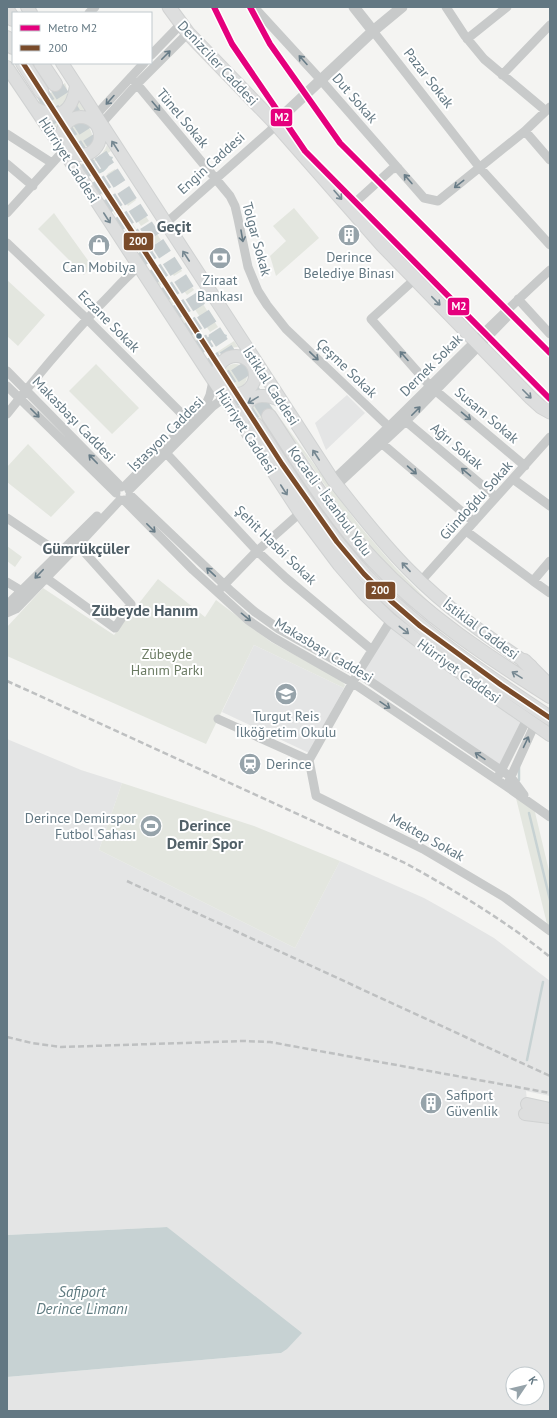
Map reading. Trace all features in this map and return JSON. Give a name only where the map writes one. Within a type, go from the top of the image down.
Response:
[{"type":"highway","points":[[24,64],[41,91]]},
{"type":"highway","points":[[42,64],[55,84]]},
{"type":"highway","name":"Kocaeli - İstanbul Yolu","points":[[270,416],[322,495],[348,531],[374,561],[403,590],[425,609],[499,664],[550,696]]},
{"type":"highway","points":[[249,425],[286,470],[333,536],[364,574],[420,626],[500,685],[550,718]]},
{"type":"highway","points":[[524,661],[550,687]]},
{"type":"main road","name":"Denizciler Caddesi","points":[[168,7],[184,29],[274,123],[349,208],[415,279],[531,398],[541,407],[550,412]]},
{"type":"main road","name":"İstiklal Caddesi","points":[[63,64],[253,361],[335,483],[361,516],[409,570],[462,618],[550,679]]},
{"type":"main road","name":"Hürriyet Caddesi","points":[[7,67],[62,146],[70,162],[196,355],[219,389],[249,425],[300,514],[339,566],[364,594],[391,620],[451,666],[550,735]]},
{"type":"main road","points":[[35,108],[51,114],[65,111],[73,103],[76,86]]},
{"type":"main road","points":[[81,116],[100,124],[101,138],[96,149],[91,153],[79,155],[73,154],[62,146],[62,132],[69,121],[81,116]]},
{"type":"main road","points":[[238,355],[253,361],[255,378],[249,389],[238,394],[232,394],[219,389],[216,375],[217,368],[225,358],[238,355]]},
{"type":"main road","points":[[249,425],[246,406],[253,399],[270,396],[281,401]]},
{"type":"main road","points":[[550,1109],[526,1109],[550,1118]]},
{"type":"street","name":"Dut Sokak","points":[[254,7],[320,79],[424,198],[438,200],[480,168]]},
{"type":"street","name":"Pazar Sokak","points":[[354,7],[480,168],[550,245]]},
{"type":"street","name":"Engin Caddesi","points":[[164,222],[271,130],[274,123],[320,79],[402,7]]},
{"type":"street","points":[[446,7],[467,39],[484,59],[502,75],[548,109],[525,131],[480,168]]},
{"type":"street","points":[[467,39],[507,7]]},
{"type":"street","points":[[502,75],[550,25]]},
{"type":"street","points":[[152,54],[184,29]]},
{"type":"street","points":[[100,124],[137,84],[184,29]]},
{"type":"street","points":[[100,124],[131,77],[143,64]]},
{"type":"street","name":"Tünel Sokak","points":[[131,77],[215,178]]},
{"type":"street","points":[[525,131],[550,160]]},
{"type":"street","points":[[7,134],[52,164]]},
{"type":"street","points":[[7,213],[52,164],[62,146]]},
{"type":"street","points":[[7,164],[33,186]]},
{"type":"street","points":[[349,208],[392,169],[398,168]]},
{"type":"street","name":"Tolgar Sokak","points":[[215,178],[230,196],[235,206],[248,267],[258,291],[286,329]]},
{"type":"street","name":"Eczane Sokak","points":[[7,243],[87,319],[189,421]]},
{"type":"street","points":[[7,414],[87,319],[127,276],[138,267]]},
{"type":"street","name":"Dernek Sokak","points":[[335,483],[380,442],[550,270]]},
{"type":"street","name":"Dernek Sokak","points":[[520,301],[550,277]]},
{"type":"street","name":"Susam Sokak","points":[[415,279],[371,319],[433,388],[525,466]]},
{"type":"street","points":[[520,301],[550,334]]},
{"type":"street","name":"Çeşme Sokak","points":[[286,329],[389,427]]},
{"type":"street","name":"Makasbaşı Caddesi","points":[[7,371],[218,593],[248,620],[274,638],[353,683],[550,817]]},
{"type":"street","name":"Makasbaşı Caddesi","points":[[7,386],[123,494],[255,612],[280,629],[358,673],[510,776],[528,801]]},
{"type":"street","points":[[123,494],[208,399],[219,389]]},
{"type":"street","name":"İstasyon Caddesi","points":[[7,605],[59,553],[167,454],[212,407],[219,389]]},
{"type":"street","name":"Dernek Sokak","points":[[380,442],[389,427],[403,419]]},
{"type":"street","name":"Ağrı Sokak","points":[[403,419],[496,497]]},
{"type":"street","name":"Gündoğdu Sokak","points":[[421,581],[550,437]]},
{"type":"street","points":[[380,442],[474,522]]},
{"type":"street","name":"Şehit Hasbi Sokak","points":[[167,454],[258,551],[286,578],[372,650]]},
{"type":"street","points":[[513,479],[550,506]]},
{"type":"street","name":"İstasyon Caddesi","points":[[7,613],[16,609],[78,546],[123,494]]},
{"type":"street","points":[[218,593],[224,584],[258,551],[300,514]]},
{"type":"street","points":[[7,518],[59,553]]},
{"type":"street","points":[[466,531],[550,593]]},
{"type":"street","points":[[46,578],[115,628],[131,604],[78,546]]},
{"type":"street","points":[[533,581],[550,561]]},
{"type":"street","points":[[7,582],[22,591]]},
{"type":"street","points":[[218,719],[309,760],[358,673],[391,620]]},
{"type":"street","points":[[497,780],[531,722]]},
{"type":"street","points":[[506,786],[531,722]]},
{"type":"street","name":"Mektep Sokak","points":[[309,760],[316,796],[423,849],[504,897],[550,931]]},
{"type":"shaded area","points":[[347,395],[365,413],[326,450],[315,423]]},
{"type":"shaded area","points":[[389,626],[522,724],[501,766],[361,672]]},
{"type":"shaded area","name":"Turgut Reis İlköğretim Okulu","points":[[254,645],[344,688],[309,753],[222,712]]},
{"type":"shaded area","points":[[7,739],[81,770],[122,783],[99,850],[295,948],[340,861],[424,898],[458,917],[494,938],[550,981],[550,1096],[526,1091],[527,1101],[550,1117],[550,1411],[7,1411],[7,1377],[281,1353],[167,1227],[7,1235]]},
{"type":"green space","points":[[65,83],[67,88],[67,97],[63,104],[59,107],[49,110],[36,103]]},
{"type":"green space","points":[[76,98],[85,110],[67,115],[60,122],[55,131],[46,117]]},
{"type":"green space","points":[[80,124],[89,127],[92,136],[89,145],[80,148],[71,145],[68,136],[71,127]]},
{"type":"green space","points":[[107,145],[111,151],[82,170],[77,164],[95,159],[105,150]]},
{"type":"green space","points":[[115,169],[123,181],[115,187],[107,174]]},
{"type":"green space","points":[[102,178],[110,190],[102,195],[94,183]]},
{"type":"green space","points":[[128,188],[136,200],[128,206],[120,193]]},
{"type":"green space","points":[[115,197],[123,209],[115,215],[107,202]]},
{"type":"green space","points":[[294,208],[319,238],[276,276],[270,256],[286,241],[273,226]]},
{"type":"green space","points":[[141,209],[149,221],[141,226],[133,214]]},
{"type":"green space","points":[[54,213],[92,266],[84,275],[38,229]]},
{"type":"green space","points":[[128,217],[136,229],[128,235],[120,222]]},
{"type":"green space","points":[[153,228],[161,240],[153,246],[145,233]]},
{"type":"green space","points":[[140,237],[148,249],[140,254],[132,242]]},
{"type":"green space","points":[[174,259],[182,271],[174,276],[166,264]]},
{"type":"green space","points":[[159,268],[167,281],[159,286],[151,274]]},
{"type":"green space","points":[[186,278],[194,290],[187,295],[178,283]]},
{"type":"green space","points":[[7,280],[45,315],[18,346],[7,336]]},
{"type":"green space","points":[[172,288],[180,300],[172,305],[164,293]]},
{"type":"green space","points":[[200,299],[208,312],[200,317],[192,305]]},
{"type":"green space","points":[[186,308],[194,321],[186,326],[178,314]]},
{"type":"green space","points":[[210,315],[218,327],[210,332],[202,320]]},
{"type":"green space","points":[[196,324],[204,336],[196,342],[188,329]]},
{"type":"green space","points":[[234,341],[238,347],[221,352],[212,362],[210,367],[205,360]]},
{"type":"green space","points":[[96,364],[139,408],[112,434],[69,391]]},
{"type":"green space","points":[[235,364],[244,367],[247,376],[244,385],[235,388],[226,385],[223,376],[226,367]]},
{"type":"green space","points":[[261,401],[272,407],[358,524],[395,567],[427,600],[464,633],[424,602],[373,550],[352,525],[275,412],[250,428],[246,421],[253,404]]},
{"type":"green space","points":[[28,444],[75,492],[51,517],[7,482],[7,467]]},
{"type":"green space","points":[[7,546],[22,557],[15,567],[7,561]]},
{"type":"green space","name":"Zübeyde Hanım Parkı","points":[[158,579],[205,617],[216,600],[271,642],[341,680],[345,685],[344,688],[254,645],[206,744],[7,656],[7,627],[43,588],[114,635]]},
{"type":"green space","points":[[122,783],[254,826],[340,861],[295,948],[99,850]]},
{"type":"green space","points":[[515,794],[534,808],[550,875],[550,930],[548,928]]},
{"type":"water","points":[[109,156],[113,157],[109,166],[104,171],[87,176],[87,172],[98,170],[104,166]]},
{"type":"water","points":[[221,333],[227,335],[226,338],[215,338],[210,341],[203,350],[200,349],[209,336]]},
{"type":"water","name":"Safiport Derince Limanı","points":[[167,1227],[302,1333],[287,1349],[281,1353],[7,1377],[7,1235]]},
{"type":"waterway","points":[[519,767],[519,780]]},
{"type":"waterway","points":[[529,813],[550,900]]},
{"type":"waterway","points":[[527,1060],[543,982]]},
{"type":"tunnel","points":[[55,84],[269,416]]},
{"type":"tunnel","points":[[41,91],[256,425]]},
{"type":"railway","points":[[7,681],[407,864],[481,908],[516,931],[550,957]]},
{"type":"railway","points":[[127,881],[550,1076]]},
{"type":"railway","points":[[7,1037],[32,1043],[61,1047],[243,1041],[270,1042],[550,1093]]},
{"type":"metro line","name":"M2","points":[[214,7],[232,44],[305,151],[550,399]]},
{"type":"metro line","name":"M2","points":[[250,7],[270,44],[340,143],[550,353]]},
{"type":"transit line","name":"200","points":[[24,64],[282,464],[337,542],[364,574],[391,601],[420,626],[501,685],[550,718]]},
{"type":"place","name":"Derince Belediye Binası","points":[[349,235]]},
{"type":"place","name":"Can Mobilya","points":[[99,245]]},
{"type":"place","name":"Ziraat Bankası","points":[[220,258]]},
{"type":"place","name":"Turgut Reis İlköğretim Okulu","points":[[286,694]]},
{"type":"place","name":"Derince","points":[[250,764]]},
{"type":"place","name":"Derince Demirspor Futbol Sahası","points":[[151,826]]},
{"type":"place","name":"Safiport Güvenlik","points":[[431,1103]]},
{"type":"district","name":"Geçit","points":[[174,226]]},
{"type":"district","name":"Gümrükçüler","points":[[86,548]]},
{"type":"district","name":"Zübeyde Hanım","points":[[145,610]]},
{"type":"district","name":"Derince Demir Spor","points":[[205,834]]}]
